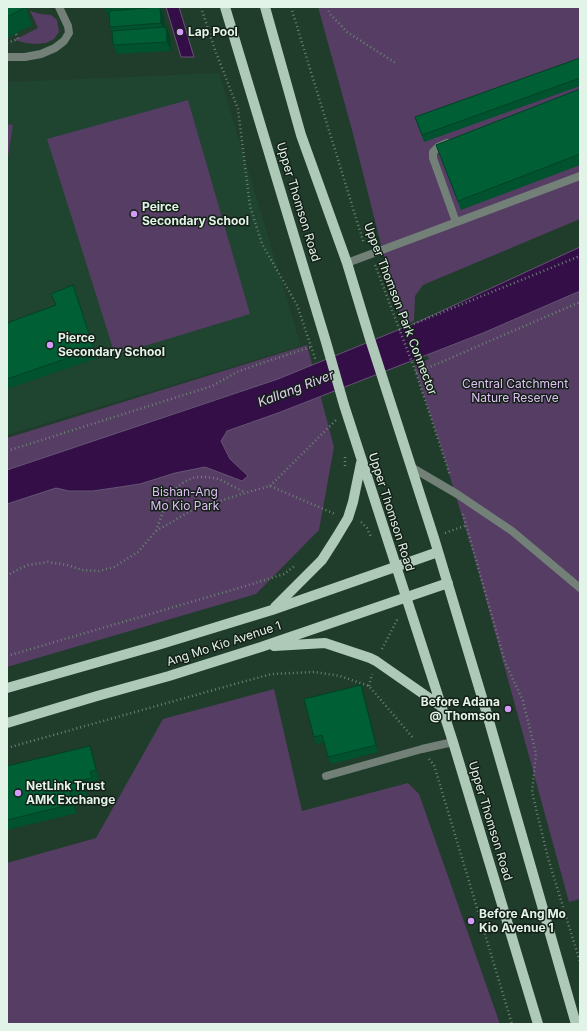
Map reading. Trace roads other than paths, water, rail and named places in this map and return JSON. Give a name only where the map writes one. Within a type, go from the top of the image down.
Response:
[{"type":"main road","name":"Upper Thomson Road","points":[[225,7],[341,394],[395,567],[453,742],[538,1024]]},
{"type":"main road","name":"Upper Thomson Road","points":[[265,7],[301,136],[347,263],[448,583],[576,1024]]},
{"type":"main road","points":[[272,610],[322,560],[336,538],[348,518],[362,462]]},
{"type":"main road","name":"Ang Mo Kio Avenue 1","points":[[7,688],[158,645],[272,610],[438,552]]},
{"type":"main road","name":"Ang Mo Kio Avenue 1","points":[[7,723],[169,676],[261,647],[448,583]]},
{"type":"main road","points":[[261,647],[325,643],[376,661],[442,707]]},
{"type":"street","points":[[7,57],[25,57],[40,54],[55,48],[64,42],[69,33],[68,26],[59,7]]},
{"type":"street","points":[[452,141],[438,146],[433,152],[433,158],[456,222]]},
{"type":"street","points":[[347,263],[580,176]]},
{"type":"street","points":[[411,467],[457,494],[512,531],[580,588]]},
{"type":"street","points":[[326,776],[422,749],[453,742]]},
{"type":"water","name":"Lap Pool","points":[[166,7],[179,7],[194,57],[181,57]]},
{"type":"water","name":"Kallang River","points":[[580,247],[580,291],[483,333],[278,413],[227,431],[221,441],[230,459],[248,476],[242,481],[205,467],[175,473],[140,484],[93,491],[69,491],[56,488],[7,504],[7,470],[278,379],[420,321]]},
{"type":"place","name":"Lap Pool","points":[[180,32]]},
{"type":"place","name":"Peirce Secondary School","points":[[134,214]]},
{"type":"place","name":"Pierce Secondary School","points":[[50,345]]},
{"type":"place","name":"Before Adana @ Thomson","points":[[508,709]]},
{"type":"place","name":"NetLink Trust AMK Exchange","points":[[18,793]]},
{"type":"place","name":"Before Ang Mo Kio Avenue 1","points":[[471,921]]},
{"type":"park label","name":"Central Catchment Nature Reserve","points":[[515,391]]},
{"type":"park label","name":"Bishan-Ang Mo Kio Park","points":[[185,499]]}]
